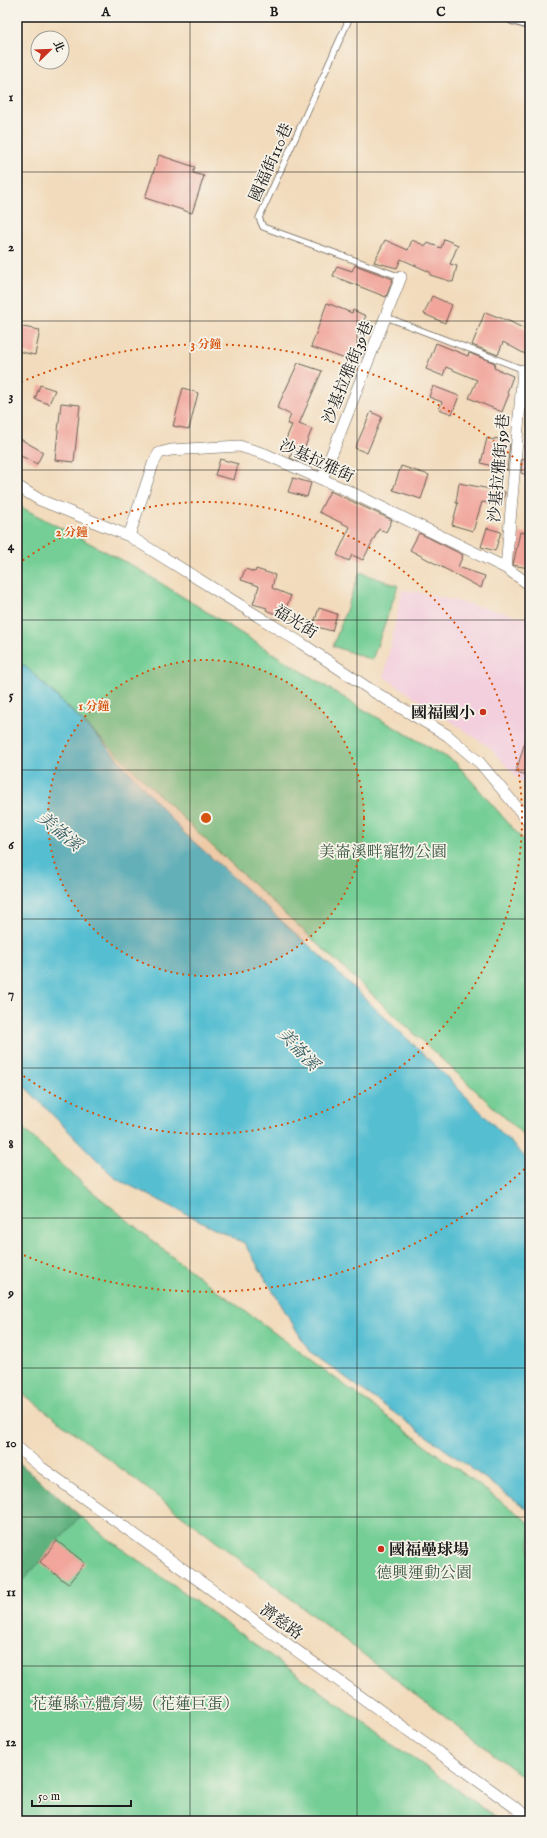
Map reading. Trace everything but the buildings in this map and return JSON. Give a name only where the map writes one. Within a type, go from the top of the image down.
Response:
[{"type":"street","points":[[513,17],[530,22]]},
{"type":"street","name":"沙基拉雅街39巷","points":[[322,479],[401,276]]},
{"type":"street","name":"沙基拉雅街59巷","points":[[506,568],[527,371]]},
{"type":"street","name":"沙基拉雅街","points":[[129,536],[153,464],[159,454],[171,450],[239,446],[265,454],[322,479],[506,568],[530,585]]},
{"type":"street","name":"福光街","points":[[17,486],[40,500],[129,536],[301,643],[371,690],[447,735],[480,763],[530,823]]},
{"type":"street","name":"濟慈路","points":[[17,1447],[42,1468],[530,1818]]},
{"type":"lane","name":"國福街110巷","points":[[350,17],[259,218],[263,227],[401,276]]},
{"type":"lane","points":[[386,317],[527,371]]},
{"type":"shaded area","name":"國福國小","points":[[402,590],[413,591],[530,619],[530,792],[489,747],[384,677]]},
{"type":"green space","name":"美崙溪畔寵物公園","points":[[17,505],[135,567],[354,704],[455,762],[530,848],[530,1141],[211,845],[34,674],[17,663]]},
{"type":"green space","points":[[360,572],[398,586],[372,660],[333,646]]},
{"type":"green space","name":"德興運動公園","points":[[17,1123],[83,1184],[175,1259],[530,1523],[530,1782],[17,1389]]},
{"type":"green space","points":[[17,1461],[80,1516],[17,1586]]},
{"type":"green space","name":"花蓮縣立體育場（花蓮巨蛋）","points":[[17,1464],[103,1535],[501,1821],[17,1821]]},
{"type":"water","name":"美崙溪","points":[[17,663],[25,666],[100,739],[184,833],[315,951],[438,1068],[530,1162],[530,1511],[309,1351],[244,1243],[115,1178],[17,1079]]},
{"type":"place","name":"國福國小","points":[[483,712]]},
{"type":"place","name":"國福壘球場","points":[[381,1549]]}]
